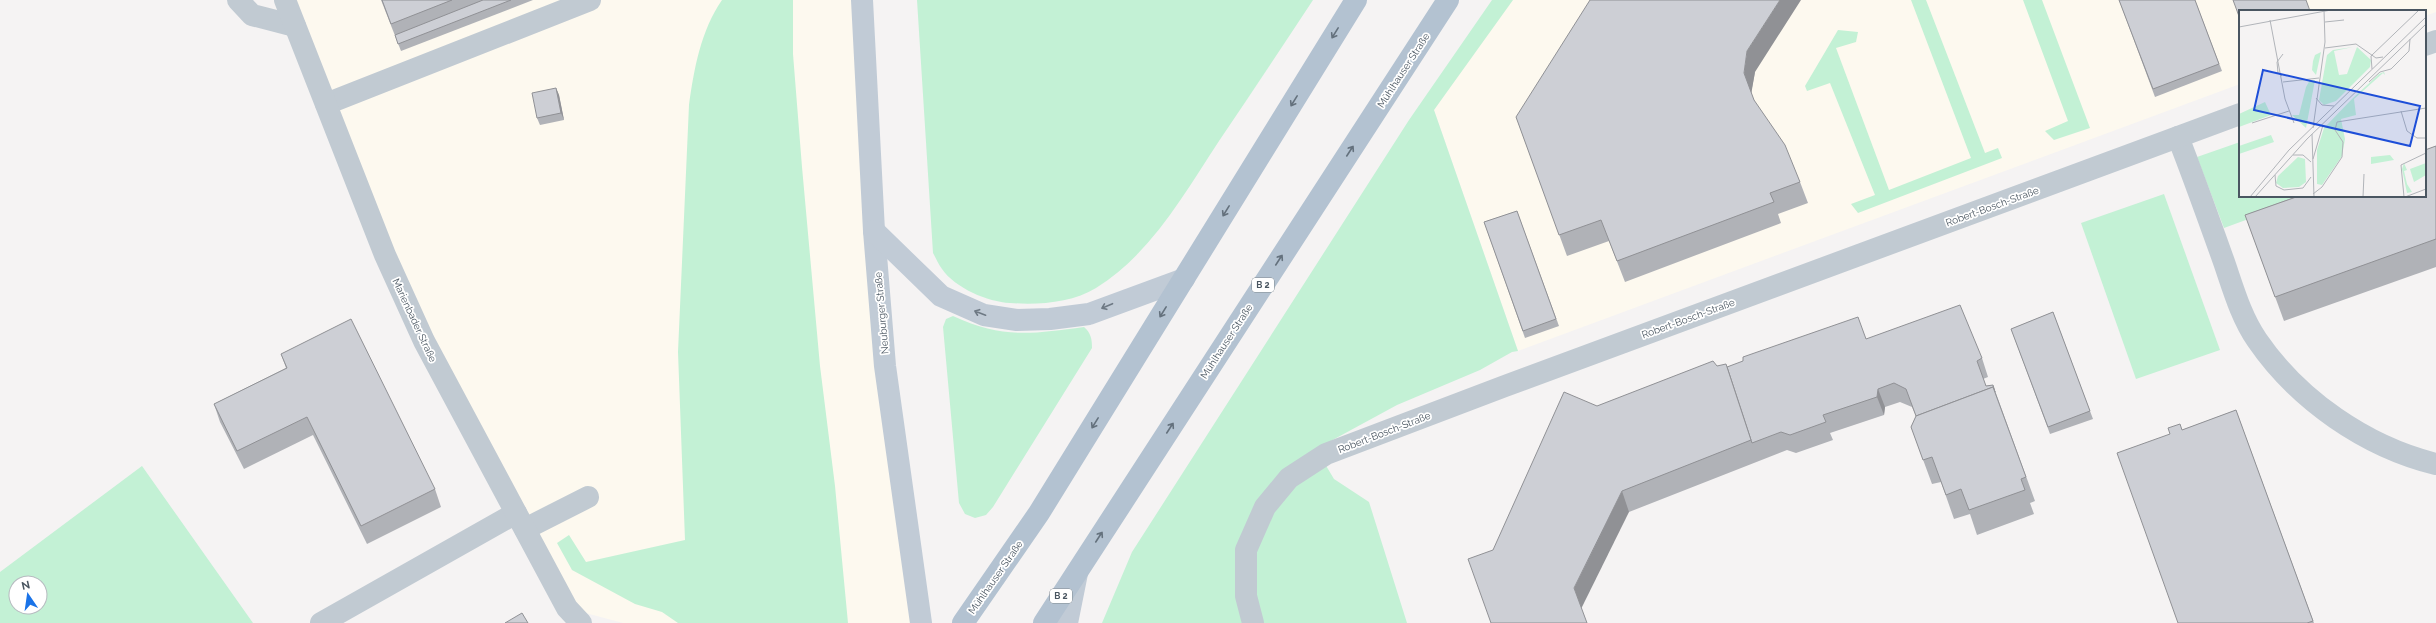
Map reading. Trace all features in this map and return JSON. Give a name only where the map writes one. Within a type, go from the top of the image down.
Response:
[{"type":"main road","name":"Mühlhauser Straße","points":[[963,623],[1039,513],[1356,0]]},
{"type":"main road","name":"Mühlhauser Straße","points":[[1044,623],[1448,0]]},
{"type":"street","points":[[238,0],[252,15],[295,26]]},
{"type":"street","name":"Marienbader Straße","points":[[285,0],[385,255],[424,341],[567,608],[581,623]]},
{"type":"street","points":[[326,104],[590,0]]},
{"type":"street","name":"Neuburger Straße","points":[[862,0],[874,231],[885,366],[921,623]]},
{"type":"street","points":[[2426,45],[2436,41]]},
{"type":"street","name":"Robert-Bosch-Straße","points":[[1253,623],[1246,596],[1246,550],[1265,507],[1290,478],[1326,454],[1497,389],[2239,114]]},
{"type":"street","points":[[2178,136],[2241,310],[2257,340],[2286,374],[2327,411],[2356,431],[2390,448],[2436,464]]},
{"type":"street","points":[[874,231],[941,296],[984,315],[1030,320],[1089,314],[1184,279]]},
{"type":"street","points":[[321,623],[345,615],[436,564],[520,521],[588,497]]},
{"type":"street","points":[[1067,623],[1078,569]]},
{"type":"shaded area","points":[[285,0],[862,0],[874,231],[921,623],[623,623],[567,608],[424,341]]},
{"type":"shaded area","points":[[1511,0],[2436,0],[2436,12],[2426,16],[2426,10],[2239,10],[2239,84],[1518,351],[1434,110]]},
{"type":"green space","points":[[722,0],[793,0],[793,54],[802,167],[820,366],[835,486],[848,623],[678,623],[662,612],[635,604],[572,570],[557,543],[569,535],[586,562],[685,540],[678,352],[689,105],[696,64],[704,37]]},
{"type":"green space","points":[[917,0],[1313,0],[1179,202],[1150,241],[1116,274],[1087,293],[1066,300],[1032,304],[992,300],[963,288],[948,276],[933,253]]},
{"type":"green space","points":[[1492,0],[1513,0],[1434,110],[1518,351],[1512,352],[1480,370],[1397,405],[1316,449],[1334,479],[1369,502],[1407,623],[1102,623],[1132,552],[1409,120]]},
{"type":"green space","points":[[1911,0],[1926,0],[1985,153],[1998,148],[2002,158],[1858,213],[1851,204],[1875,195],[1830,83],[1807,91],[1805,86],[1838,30],[1858,32],[1856,42],[1836,48],[1889,190],[1971,158]]},
{"type":"green space","points":[[2023,0],[2042,0],[2090,128],[2054,140],[2045,131],[2068,121]]},
{"type":"green space","points":[[2239,142],[2239,197],[2308,197],[2224,228],[2197,157]]},
{"type":"green space","points":[[2164,194],[2220,350],[2136,379],[2081,223]]},
{"type":"green space","points":[[953,316],[987,328],[1017,333],[1032,333],[1084,327],[1090,334],[1092,342],[1092,348],[993,507],[986,515],[975,518],[965,514],[959,503],[943,327],[946,319]]},
{"type":"green space","points":[[142,466],[253,623],[0,623],[0,572]]},
{"type":"building","points":[[382,0],[452,0],[391,24]]},
{"type":"building","points":[[483,0],[511,0],[398,44],[395,35]]},
{"type":"building","points":[[1590,0],[1780,0],[1747,51],[1744,73],[1754,100],[1785,145],[1800,182],[1770,193],[1774,202],[1617,261],[1601,220],[1559,235],[1516,117]]},
{"type":"building","points":[[2119,0],[2195,0],[2219,64],[2153,89]]},
{"type":"building","points":[[2233,0],[2306,0],[2310,10],[2239,10],[2239,16]]},
{"type":"building","points":[[556,88],[561,113],[537,118],[532,93]]},
{"type":"building","points":[[2436,146],[2436,239],[2275,297],[2245,215],[2296,197],[2426,197],[2426,150]]},
{"type":"building","points":[[1517,211],[1556,319],[1523,331],[1484,222]]},
{"type":"building","points":[[1960,305],[1982,358],[1977,361],[1986,386],[1993,385],[1995,392],[1993,387],[1916,416],[1906,389],[1894,383],[1878,389],[1877,397],[1823,415],[1826,422],[1790,435],[1781,432],[1752,443],[1727,367],[1743,361],[1743,357],[1858,317],[1866,339]]},
{"type":"building","points":[[2053,312],[2090,411],[2048,427],[2011,329]]},
{"type":"building","points":[[351,319],[435,489],[361,526],[307,417],[237,451],[214,404],[287,368],[281,354]]},
{"type":"building","points":[[1713,361],[1717,366],[1726,364],[1751,440],[1622,491],[1574,588],[1587,623],[1491,623],[1468,559],[1493,550],[1564,392],[1597,406]]},
{"type":"building","points":[[1993,387],[2026,477],[2021,479],[2025,490],[1969,510],[1961,489],[1946,495],[1932,457],[1923,460],[1911,427],[1916,416]]},
{"type":"building","points":[[2236,410],[2313,621],[2307,623],[2178,623],[2117,453],[2170,434],[2168,428],[2180,424],[2182,430]]},
{"type":"building","points":[[522,613],[528,623],[505,623]]}]
